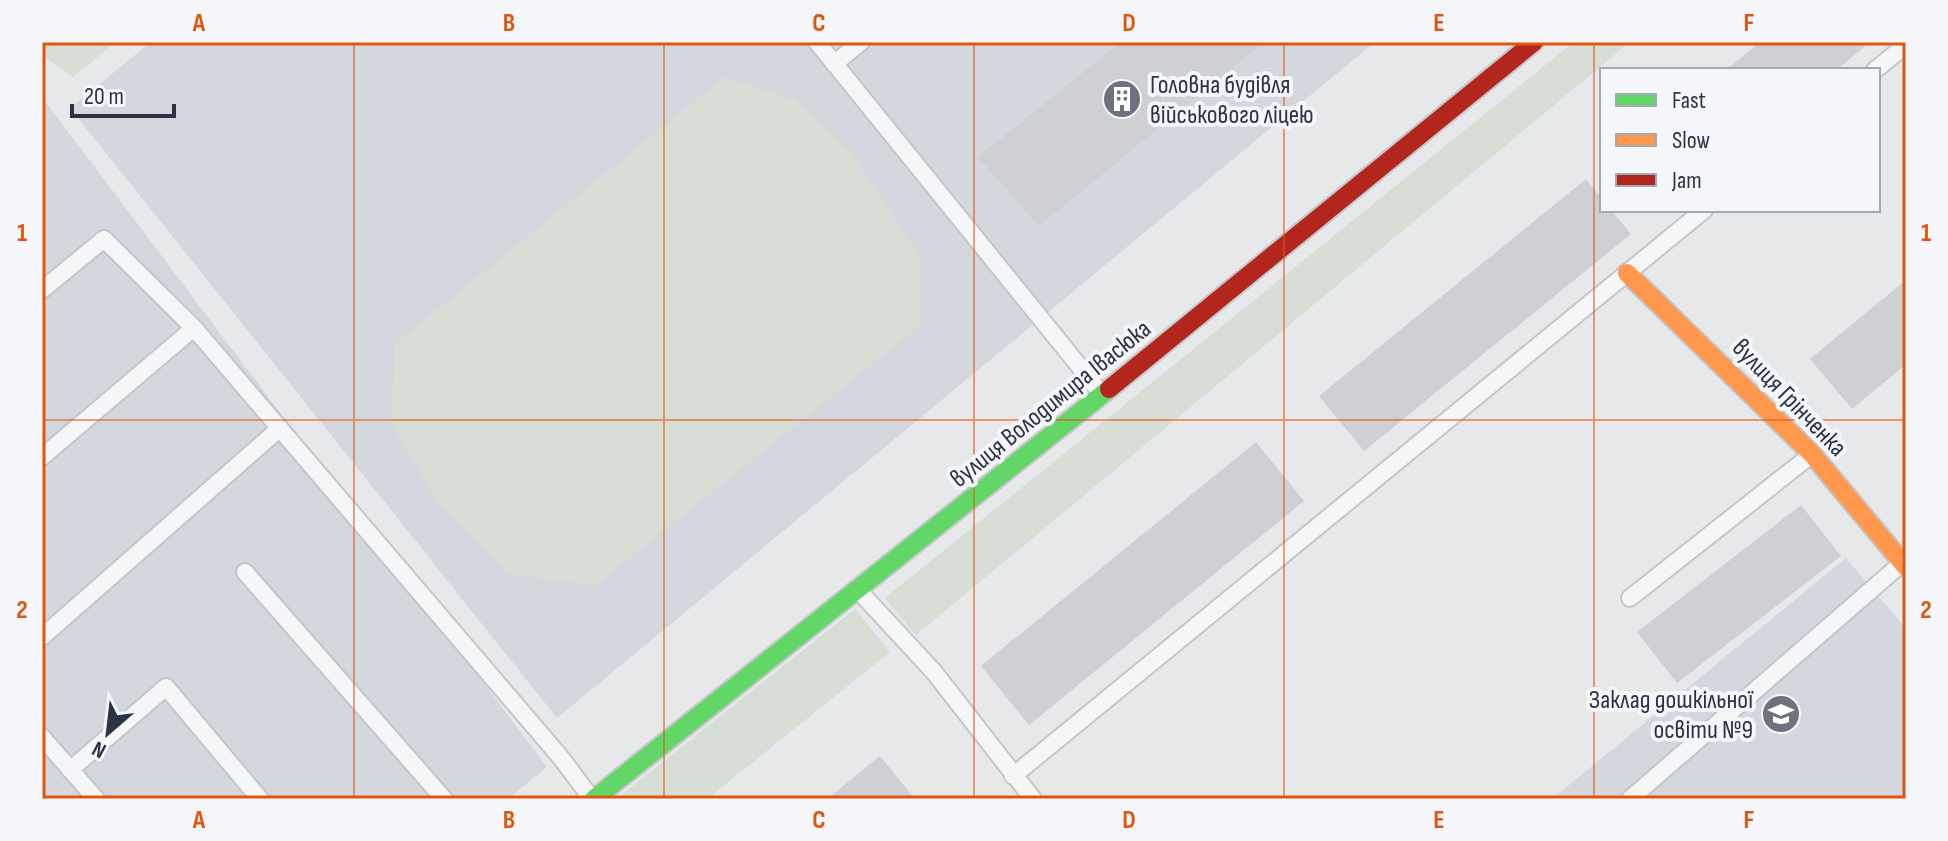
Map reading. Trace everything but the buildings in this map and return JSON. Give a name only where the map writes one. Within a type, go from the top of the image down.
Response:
[{"type":"street","name":"вулиця Володимира Івасюка","points":[[593,799],[1102,394],[1534,42]]},
{"type":"street","name":"вулиця Грінченка","points":[[1627,273],[1812,454],[1904,565]]},
{"type":"lane","points":[[817,42],[1102,394]]},
{"type":"lane","points":[[834,64],[861,42]]},
{"type":"lane","points":[[1877,68],[1906,45]]},
{"type":"lane","points":[[1013,776],[1702,212]]},
{"type":"lane","points":[[42,290],[104,239],[194,328],[593,799]]},
{"type":"lane","points":[[42,457],[194,328]]},
{"type":"lane","points":[[42,637],[280,428]]},
{"type":"lane","points":[[1630,598],[1812,454]]},
{"type":"lane","points":[[1630,799],[1904,565]]},
{"type":"lane","points":[[245,572],[444,799]]},
{"type":"lane","points":[[858,590],[934,672],[1033,799]]},
{"type":"lane","points":[[70,770],[166,687],[260,799]]},
{"type":"lane","points":[[42,737],[96,799]]},
{"type":"shaded area","points":[[42,42],[116,42],[73,77],[42,55]]},
{"type":"shaded area","points":[[151,42],[1375,42],[557,718],[70,108]]},
{"type":"shaded area","points":[[1574,42],[1630,42],[916,635],[885,598]]},
{"type":"shaded area","points":[[724,77],[795,100],[853,154],[920,257],[920,326],[595,586],[508,574],[439,504],[391,424],[395,344]]},
{"type":"shaded area","points":[[42,97],[547,767],[508,799],[42,799]]},
{"type":"shaded area","name":"Заклад дошкільної освіти №9","points":[[1846,558],[1906,629],[1906,799],[1552,799]]},
{"type":"shaded area","points":[[855,609],[890,652],[707,799],[616,799]]},
{"type":"traffic: fast","points":[[594,799],[1109,389]]},
{"type":"traffic: slow","points":[[1627,273],[1812,454],[1906,567]]},
{"type":"traffic: jam","points":[[1109,389],[1534,42]]},
{"type":"place","name":"Головна будівля військового ліцею","points":[[1122,99]]},
{"type":"place","name":"Заклад дошкільної освіти №9","points":[[1781,714]]}]
